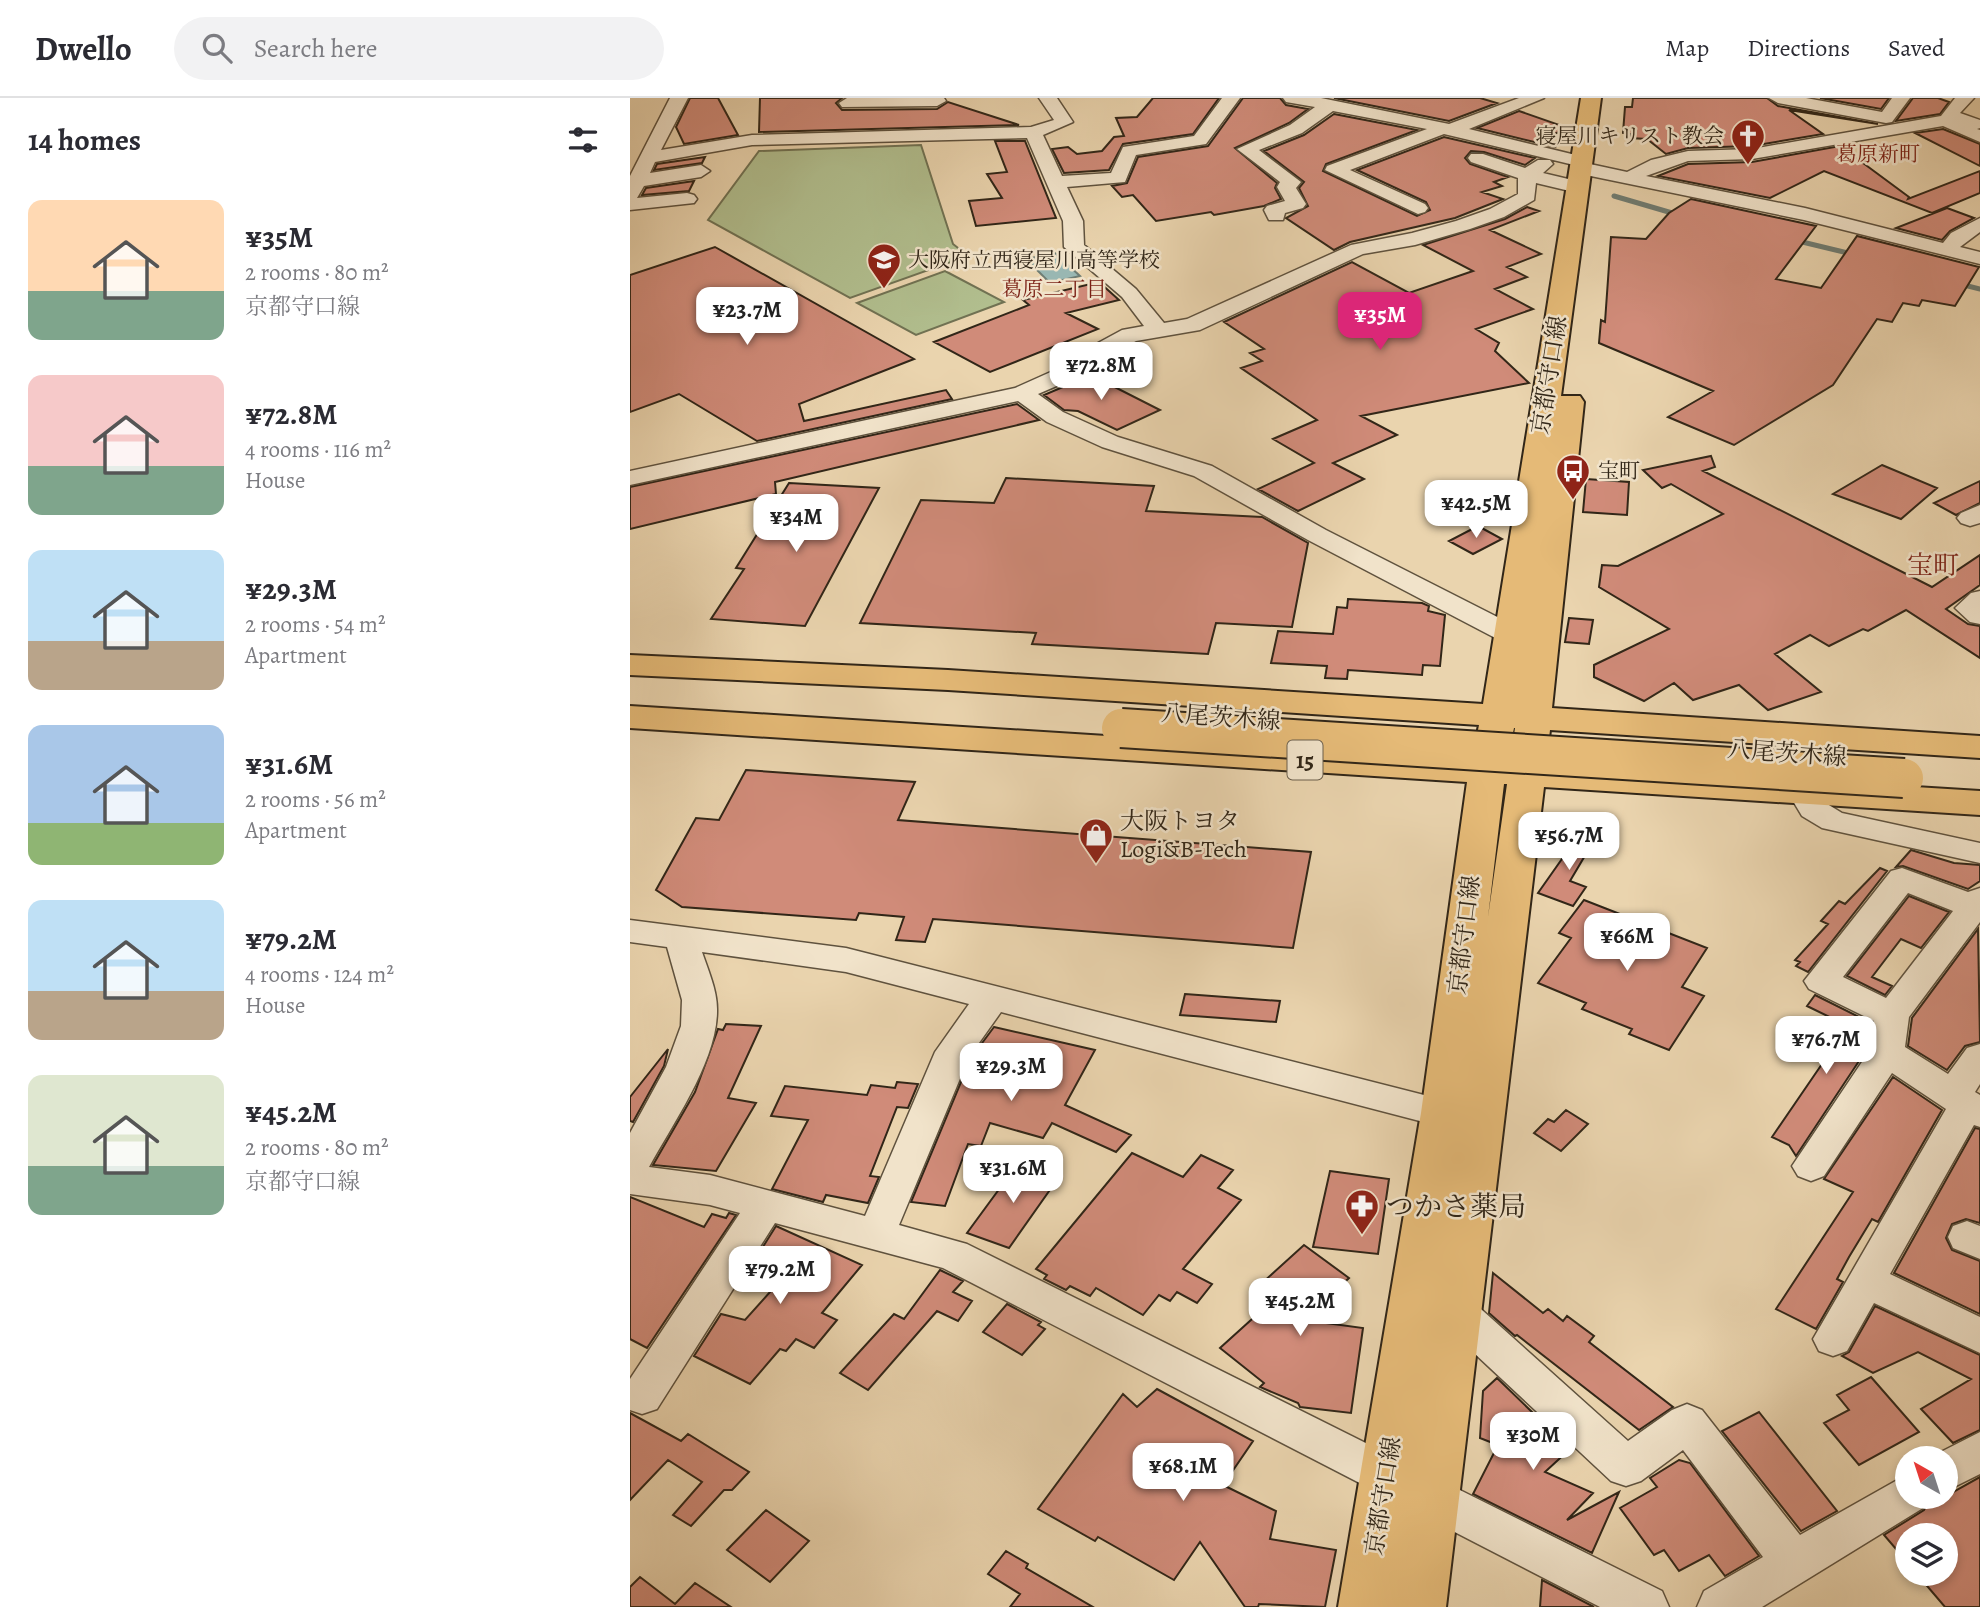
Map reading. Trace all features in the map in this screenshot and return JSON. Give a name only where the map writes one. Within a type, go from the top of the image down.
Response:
[{"type":"main road","name":"京都守口線","points":[[1366,1607],[1443,1113],[1486,772],[1516,717],[1587,171],[1591,98]]},
{"type":"main road","name":"京都守口線","points":[[1418,1607],[1527,774],[1516,717],[1511,635],[1587,171],[1608,98]]},
{"type":"main road","name":"15","points":[[630,665],[948,680],[1980,747]]},
{"type":"main road","name":"八尾茨木線","points":[[630,677],[1125,720],[1903,769],[1980,765]]},
{"type":"main road","name":"八尾茨木線","points":[[630,701],[1125,720]]},
{"type":"main road","name":"15","points":[[630,717],[1980,803]]},
{"type":"main road","name":"八尾茨木線","points":[[1903,769],[1980,783]]},
{"type":"street","points":[[679,98],[640,161],[633,188],[701,171]]},
{"type":"street","points":[[640,161],[752,140],[846,132],[960,128],[1030,132],[1064,122],[1048,98]]},
{"type":"street","points":[[1056,182],[1118,178],[1129,151],[1200,141],[1231,98]]},
{"type":"street","points":[[1293,98],[1445,129],[1587,171],[1805,214],[1980,258]]},
{"type":"street","points":[[1246,149],[1296,129],[1336,106],[1362,98]]},
{"type":"street","points":[[1276,216],[1274,210],[1296,204],[1286,187],[1292,182],[1422,139],[1489,108],[1535,98]]},
{"type":"street","points":[[1778,98],[1831,103],[1886,118],[1901,98]]},
{"type":"street","points":[[1965,98],[1950,115],[1980,124]]},
{"type":"street","points":[[846,132],[849,100],[937,101]]},
{"type":"street","points":[[1489,108],[1521,130]]},
{"type":"street","points":[[1477,158],[1527,175],[1645,168],[1678,157],[1728,152],[1752,154],[1945,120],[1980,137]]},
{"type":"street","points":[[705,128],[710,141],[706,148]]},
{"type":"street","points":[[1030,132],[1073,221],[1073,247],[1129,293],[1157,328]]},
{"type":"street","points":[[1205,136],[1246,149],[1292,182]]},
{"type":"street","points":[[1334,170],[1418,208]]},
{"type":"street","points":[[1527,175],[1587,171]]},
{"type":"street","points":[[630,478],[1023,393],[1090,363],[1116,341],[1157,328],[1208,319],[1359,249],[1425,237],[1497,212],[1527,196],[1527,175]]},
{"type":"street","points":[[630,204],[687,199]]},
{"type":"street","points":[[1947,250],[1958,237],[1980,224]]},
{"type":"street","points":[[1023,393],[1055,417],[1110,442],[1203,471],[1317,535],[1511,635]]},
{"type":"street","points":[[1980,599],[1968,608],[1980,616]]},
{"type":"street","points":[[1801,791],[1813,809],[1833,821],[1980,853]]},
{"type":"street","points":[[1811,1166],[1887,1052],[1892,1015],[1977,903],[1902,879],[1821,981],[1892,1015]]},
{"type":"street","points":[[630,931],[846,960],[993,996],[1346,1091],[1481,1123]]},
{"type":"street","points":[[630,1166],[677,1081],[695,1037],[700,1010],[680,936]]},
{"type":"street","points":[[876,1234],[953,1052],[993,996]]},
{"type":"street","points":[[1887,1052],[1967,1104]]},
{"type":"street","points":[[1833,1339],[1967,1104],[1980,1057]]},
{"type":"street","points":[[630,1179],[710,1191],[953,1255],[1646,1607]]},
{"type":"street","points":[[642,1396],[765,1207]]},
{"type":"street","points":[[1867,1281],[1980,1336]]},
{"type":"street","points":[[1458,1313],[1626,1467],[1687,1423],[1794,1562]]},
{"type":"street","points":[[1958,1464],[1980,1451]]},
{"type":"street","points":[[1720,1607],[1895,1502]]},
{"type":"green space","points":[[921,145],[953,244],[968,256],[850,298],[708,220],[759,151]]},
{"type":"green space","points":[[945,271],[1004,302],[916,335],[857,303]]},
{"type":"water","points":[[1055,253],[1080,276],[1050,283],[1026,259]]},
{"type":"building","points":[[690,98],[718,98],[738,135],[684,144],[676,127]]},
{"type":"building","points":[[760,98],[842,98],[836,103],[842,110],[937,109],[948,102],[1019,125],[759,132]]},
{"type":"building","points":[[1153,98],[1219,98],[1193,134],[1123,144],[1109,170],[1064,173],[1052,149],[1068,147],[1077,154],[1102,151],[1114,137],[1124,136],[1116,118],[1137,117]]},
{"type":"building","points":[[1243,98],[1280,98],[1286,105],[1308,109],[1289,123],[1235,148],[1277,183],[1275,188],[1281,199],[1264,206],[1214,215],[1211,212],[1156,221],[1133,195],[1122,197],[1112,186],[1127,183],[1138,157],[1208,146]]},
{"type":"building","points":[[1334,98],[1480,98],[1497,103],[1449,121]]},
{"type":"building","points":[[1633,98],[1767,98],[1778,106],[1878,124],[1789,110],[1823,134],[1752,146],[1688,148],[1666,154],[1647,139],[1630,138],[1631,134],[1623,133],[1625,107],[1632,107]]},
{"type":"building","points":[[1820,98],[1889,98],[1881,109]]},
{"type":"building","points":[[1913,98],[1938,98],[1949,102],[1940,114],[1896,121]]},
{"type":"building","points":[[1519,111],[1568,128],[1543,139],[1560,144],[1555,147],[1477,128]]},
{"type":"building","points":[[1334,114],[1417,130],[1326,164],[1323,171],[1417,216],[1430,210],[1426,202],[1357,170],[1444,137],[1535,158],[1525,165],[1484,152],[1471,151],[1465,158],[1470,164],[1508,177],[1494,182],[1502,186],[1482,192],[1503,199],[1455,218],[1350,242],[1334,250],[1286,218],[1308,206],[1299,188],[1304,182],[1264,151],[1304,135]]},
{"type":"building","points":[[1943,129],[1980,144],[1980,166],[1915,133]]},
{"type":"building","points":[[995,141],[1025,141],[1056,218],[976,226],[969,201],[1002,198],[987,174],[1007,172]]},
{"type":"building","points":[[1840,146],[1909,197],[1908,199],[1980,171],[1980,193],[1932,213],[1824,171],[1770,198],[1658,176],[1688,164],[1752,162]]},
{"type":"building","points":[[705,157],[702,163],[654,170],[657,164]]},
{"type":"building","points":[[694,181],[689,191],[642,195],[646,188]]},
{"type":"building","points":[[1691,199],[1816,226],[1776,279],[1821,288],[1857,236],[1979,267],[1955,306],[1922,300],[1919,306],[1903,303],[1892,322],[1877,319],[1833,385],[1734,445],[1668,417],[1713,391],[1599,343],[1601,320],[1605,322],[1611,237],[1646,239],[1669,213]]},
{"type":"building","points":[[1527,207],[1539,211],[1490,230],[1541,254],[1507,267],[1527,277],[1495,289],[1533,309],[1476,329],[1499,343],[1495,351],[1529,383],[1361,416],[1397,435],[1333,463],[1364,479],[1298,511],[1258,489],[1314,463],[1273,439],[1317,420],[1241,368],[1262,361],[1250,353],[1264,349],[1224,322],[1352,262],[1409,293],[1473,271],[1423,245],[1505,219]]},
{"type":"building","points":[[1947,208],[1974,218],[1950,231],[1942,240],[1896,228]]},
{"type":"building","points":[[715,247],[914,359],[799,404],[804,421],[946,390],[952,399],[757,441],[679,394],[630,412],[630,275]]},
{"type":"building","points":[[1099,282],[1119,300],[1066,313],[1098,329],[990,372],[934,342],[1029,305],[1023,300]]},
{"type":"building","points":[[1091,375],[1160,410],[1117,430],[1078,411],[1064,410],[1044,395]]},
{"type":"building","points":[[1017,404],[1039,420],[775,482],[776,494],[630,529],[630,487]]},
{"type":"building","points":[[1711,456],[1715,467],[1703,471],[1932,587],[1980,555],[1980,585],[1946,609],[1968,624],[1980,626],[1980,658],[1906,610],[1868,631],[1863,629],[1829,646],[1810,635],[1775,654],[1821,692],[1768,710],[1739,685],[1693,700],[1674,683],[1644,701],[1594,677],[1594,665],[1669,629],[1599,587],[1602,565],[1618,566],[1723,514],[1671,484],[1662,488],[1643,470]]},
{"type":"building","points":[[1882,465],[1937,488],[1901,519],[1833,494]]},
{"type":"building","points":[[1006,478],[1154,486],[1146,511],[1262,517],[1308,543],[1292,627],[1216,623],[1208,654],[1032,644],[1036,633],[860,623],[921,500],[994,503]]},
{"type":"building","points":[[1586,479],[1629,482],[1627,515],[1583,512]]},
{"type":"building","points":[[1980,481],[1980,503],[1956,515],[1934,503]]},
{"type":"building","points":[[789,483],[879,488],[805,626],[711,619],[744,569],[736,568]]},
{"type":"building","points":[[1478,526],[1502,539],[1473,554],[1449,541]]},
{"type":"building","points":[[1348,599],[1422,603],[1429,606],[1428,611],[1445,615],[1440,666],[1423,665],[1422,675],[1348,670],[1347,679],[1325,678],[1327,666],[1271,663],[1278,631],[1333,634],[1337,607],[1347,608]]},
{"type":"building","points":[[1569,618],[1593,620],[1589,644],[1565,642]]},
{"type":"building","points":[[746,770],[915,782],[898,820],[1311,852],[1293,948],[933,919],[925,942],[896,940],[904,917],[859,913],[856,920],[682,907],[656,890],[696,818],[719,820]]},
{"type":"building","points":[[1583,829],[1596,837],[1570,881],[1586,887],[1573,906],[1538,893]]},
{"type":"building","points":[[1911,850],[1954,863],[1980,865],[1980,881],[1968,889],[1903,866],[1896,867]]},
{"type":"building","points":[[1880,868],[1887,871],[1808,972],[1796,966],[1800,962],[1795,960],[1828,924],[1821,921],[1839,901],[1845,904]]},
{"type":"building","points":[[1909,896],[1949,912],[1921,948],[1901,939],[1872,977],[1892,986],[1885,995],[1847,976]]},
{"type":"building","points":[[1584,900],[1707,948],[1682,987],[1704,996],[1669,1050],[1629,1034],[1632,1029],[1582,1009],[1586,1003],[1538,983],[1571,938],[1559,933]]},
{"type":"building","points":[[1978,929],[1980,1042],[1965,1046],[1947,1070],[1908,1046],[1912,1018]]},
{"type":"building","points":[[1185,994],[1280,1001],[1276,1022],[1180,1015]]},
{"type":"building","points":[[1815,995],[1871,1023],[1867,1049],[1796,1156],[1789,1145],[1772,1137],[1848,1026],[1807,1006]]},
{"type":"building","points":[[726,1024],[761,1026],[728,1098],[756,1103],[716,1171],[653,1165],[695,1092],[718,1029],[723,1030]]},
{"type":"building","points":[[994,1027],[1095,1050],[1065,1105],[1131,1135],[1116,1152],[1052,1123],[1043,1138],[990,1123],[981,1146],[968,1144],[945,1206],[911,1202],[971,1058]]},
{"type":"building","points":[[668,1049],[664,1066],[633,1122],[630,1121],[630,1097]]},
{"type":"building","points":[[1893,1077],[1942,1110],[1878,1222],[1872,1219],[1849,1257],[1837,1279],[1843,1282],[1816,1329],[1776,1309],[1853,1192],[1824,1179]]},
{"type":"building","points":[[897,1082],[918,1084],[908,1108],[897,1107],[870,1176],[879,1177],[868,1203],[826,1195],[823,1202],[772,1189],[808,1120],[771,1116],[785,1086],[867,1095],[871,1085],[895,1088]]},
{"type":"building","points":[[1566,1110],[1588,1124],[1561,1151],[1534,1133],[1548,1119],[1554,1122]]},
{"type":"building","points":[[1975,1128],[1980,1129],[1980,1223],[1966,1219],[1952,1224],[1946,1238],[1952,1250],[1980,1261],[1980,1314],[1894,1273]]},
{"type":"building","points":[[1132,1153],[1183,1177],[1201,1155],[1233,1170],[1218,1188],[1241,1200],[1183,1269],[1212,1284],[1197,1303],[1177,1292],[1170,1301],[1159,1295],[1143,1315],[1096,1288],[1090,1296],[1070,1286],[1066,1290],[1044,1279],[1047,1275],[1036,1269]]},
{"type":"building","points":[[1019,1162],[1059,1177],[1009,1248],[967,1233]]},
{"type":"building","points":[[1330,1171],[1389,1179],[1378,1254],[1313,1247]]},
{"type":"building","points":[[630,1197],[704,1227],[712,1214],[726,1218],[729,1213],[736,1215],[647,1348],[630,1339]]},
{"type":"building","points":[[776,1226],[862,1265],[822,1313],[837,1320],[814,1348],[796,1339],[786,1351],[780,1349],[750,1384],[694,1356],[721,1314],[745,1320],[778,1283],[746,1274]]},
{"type":"building","points":[[1304,1245],[1349,1278],[1304,1320],[1363,1328],[1351,1413],[1300,1407],[1298,1403],[1260,1387],[1264,1383],[1220,1348],[1262,1310],[1251,1301],[1267,1287],[1261,1284]]},
{"type":"building","points":[[940,1270],[963,1281],[953,1292],[972,1301],[958,1321],[937,1311],[868,1390],[840,1373],[894,1314],[904,1319]]},
{"type":"building","points":[[1493,1273],[1543,1313],[1548,1309],[1563,1321],[1567,1316],[1594,1336],[1589,1342],[1673,1407],[1639,1430],[1515,1336],[1489,1313]]},
{"type":"building","points":[[1007,1304],[1041,1322],[1038,1325],[1045,1329],[1022,1355],[983,1332]]},
{"type":"building","points":[[1875,1306],[1980,1355],[1980,1430],[1953,1443],[1921,1409],[1971,1379],[1918,1352],[1873,1373],[1842,1356],[1849,1352]]},
{"type":"building","points":[[1871,1377],[1919,1432],[1859,1465],[1824,1423],[1849,1410],[1837,1395]]},
{"type":"building","points":[[1497,1378],[1570,1449],[1545,1472],[1593,1493],[1567,1520],[1619,1492],[1592,1553],[1473,1494],[1498,1445],[1480,1438],[1483,1391]]},
{"type":"building","points":[[1157,1389],[1253,1441],[1223,1485],[1276,1511],[1270,1539],[1336,1550],[1325,1607],[1259,1604],[1258,1607],[1245,1607],[1200,1542],[1174,1580],[1098,1537],[1095,1541],[1038,1509],[1123,1394],[1137,1407]]},
{"type":"building","points":[[1759,1412],[1837,1511],[1801,1531],[1722,1431]]},
{"type":"building","points":[[630,1413],[681,1441],[688,1434],[749,1472],[732,1490],[724,1490],[691,1526],[673,1515],[702,1482],[668,1460],[630,1500]]},
{"type":"building","points":[[1679,1460],[1690,1463],[1759,1556],[1725,1576],[1709,1555],[1679,1571],[1664,1550],[1654,1555],[1620,1508],[1657,1487],[1650,1478]]},
{"type":"building","points":[[1980,1477],[1980,1607],[1945,1607],[1927,1586],[1958,1586],[1958,1523],[1903,1523],[1924,1509],[1958,1509],[1958,1489]]},
{"type":"building","points":[[766,1510],[809,1541],[770,1582],[727,1550]]},
{"type":"building","points":[[1895,1528],[1895,1548],[1884,1535]]},
{"type":"building","points":[[1006,1551],[1028,1564],[1026,1568],[1093,1607],[1010,1607],[1020,1594],[988,1574]]},
{"type":"building","points":[[640,1577],[675,1604],[695,1583],[731,1607],[630,1607],[630,1587]]},
{"type":"building","points":[[1542,1580],[1594,1607],[1540,1607]]},
{"type":"waterway","points":[[1461,148],[1488,157]]},
{"type":"waterway","points":[[1614,196],[1679,215]]},
{"type":"waterway","points":[[1794,240],[1856,255]]},
{"type":"waterway","points":[[1960,284],[1980,289]]},
{"type":"place","name":"寝屋川キリスト教会","points":[[1748,166]]},
{"type":"place","name":"大阪府立西寝屋川高等学校","points":[[884,290]]},
{"type":"place","name":"宝町","points":[[1573,501]]},
{"type":"place","name":"大阪トヨタ Logi&B-Tech","points":[[1096,865]]},
{"type":"place","name":"つかさ薬局","points":[[1362,1236]]},
{"type":"district","name":"葛原新町","points":[[1878,154]]},
{"type":"district","name":"葛原二丁目","points":[[1054,289]]},
{"type":"district","name":"宝町","points":[[1933,565]]}]
